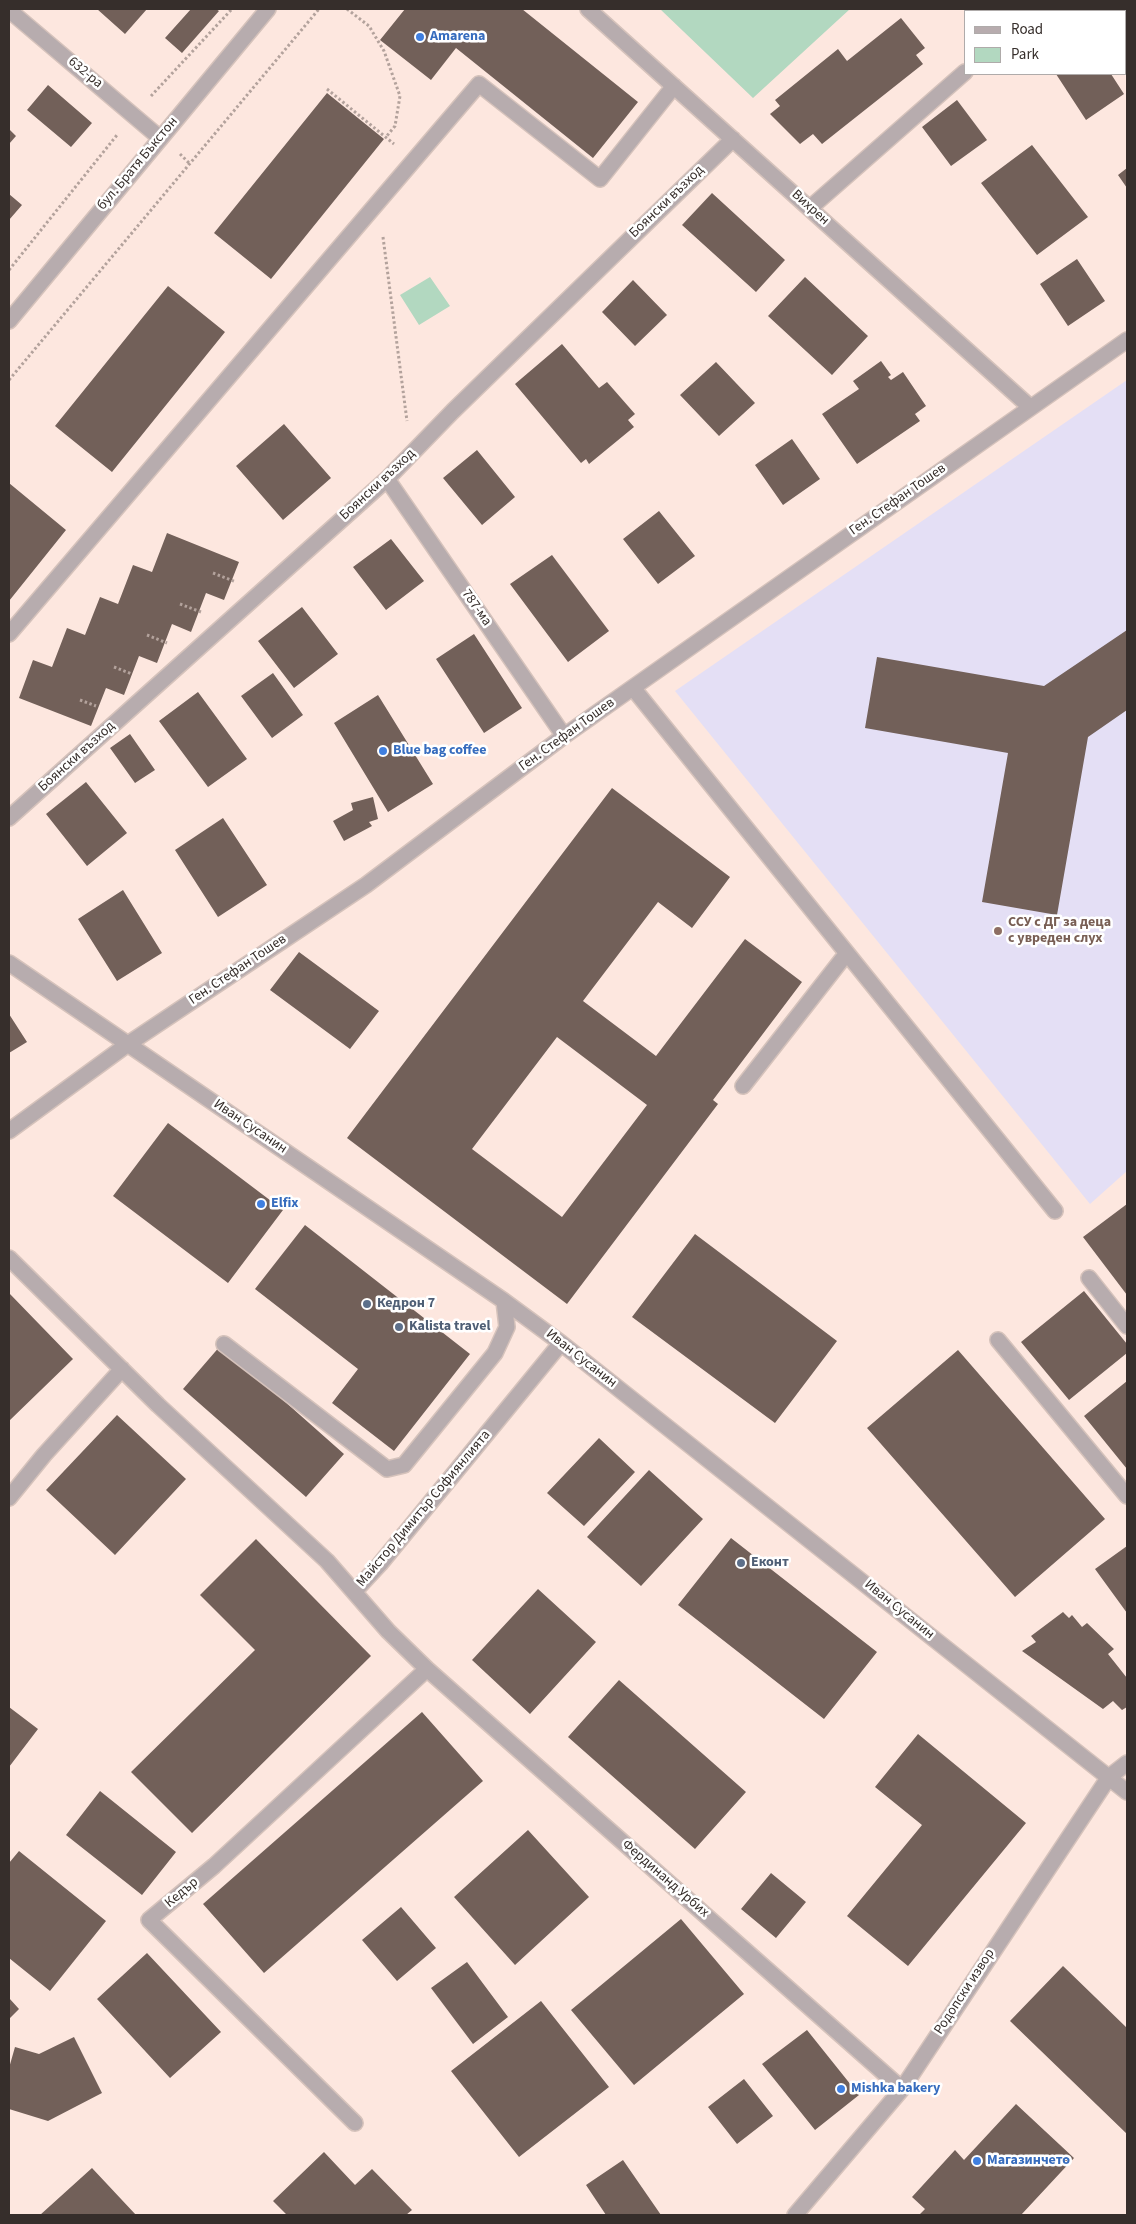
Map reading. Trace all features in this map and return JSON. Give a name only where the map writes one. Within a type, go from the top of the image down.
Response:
[{"type":"street","name":"бул. Братя Бъкстон","points":[[9,321],[268,9]]},
{"type":"street","name":"Вихрен","points":[[588,9],[1030,407]]},
{"type":"street","name":"632-ра","points":[[9,10],[160,138]]},
{"type":"street","points":[[810,208],[964,73]]},
{"type":"street","points":[[9,634],[479,84],[600,179],[674,86]]},
{"type":"street","name":"Боянски възход","points":[[9,818],[387,479],[733,138]]},
{"type":"street","name":"Ген. Стефан Тошев","points":[[9,1131],[128,1044],[366,885],[564,736],[1127,340]]},
{"type":"street","name":"787-ма","points":[[387,479],[564,736]]},
{"type":"street","points":[[633,688],[1055,1211]]},
{"type":"street","points":[[743,1086],[847,953]]},
{"type":"street","name":"Иван Сусанин","points":[[9,963],[504,1301],[562,1343],[1127,1792]]},
{"type":"street","points":[[9,1258],[122,1369],[327,1561],[354,1592]]},
{"type":"street","points":[[1089,1278],[1127,1326]]},
{"type":"street","points":[[224,1344],[387,1469],[404,1465],[495,1353],[507,1327],[504,1301]]},
{"type":"street","points":[[998,1340],[1127,1496]]},
{"type":"street","name":"Майстор Димитър Софиянлията","points":[[427,1670],[388,1631],[354,1592],[380,1564],[562,1343]]},
{"type":"street","points":[[9,1498],[44,1454],[122,1369]]},
{"type":"street","name":"Фердинанд Урбих","points":[[427,1670],[902,2089]]},
{"type":"street","name":"Кедър","points":[[355,2123],[149,1920],[214,1866],[427,1670]]},
{"type":"street","name":"Родопски извор","points":[[795,2215],[902,2089],[1109,1776],[1127,1763]]},
{"type":"path","points":[[9,380],[319,9]]},
{"type":"path","points":[[348,9],[369,26],[384,51],[400,96],[395,126],[386,137]]},
{"type":"path","points":[[327,89],[392,142]]},
{"type":"path","points":[[378,204],[412,454]]},
{"type":"path","points":[[213,573],[232,580]]},
{"type":"path","points":[[180,604],[199,611]]},
{"type":"path","points":[[147,635],[165,642]]},
{"type":"path","points":[[114,667],[132,674]]},
{"type":"path","points":[[80,700],[89,704]]},
{"type":"shaded area","name":"ССУ с ДГ за деца с увреден слух","points":[[1127,380],[1127,1171],[1090,1204],[675,691]]},
{"type":"green space","points":[[660,9],[850,9],[753,98]]},
{"type":"green space","points":[[430,277],[450,306],[419,325],[400,295]]},
{"type":"building","points":[[97,9],[147,9],[125,34]]},
{"type":"building","points":[[191,9],[216,9],[219,11],[182,53],[165,38]]},
{"type":"building","points":[[405,9],[522,9],[638,102],[593,158],[456,48],[431,80],[380,40]]},
{"type":"building","points":[[901,18],[925,48],[916,55],[923,64],[822,144],[813,134],[800,144],[770,114],[780,106],[775,100],[838,49],[847,61]]},
{"type":"building","points":[[1057,75],[1112,75],[1124,94],[1086,120]]},
{"type":"building","points":[[48,85],[92,123],[71,147],[27,110]]},
{"type":"building","points":[[327,93],[384,139],[271,279],[214,233]]},
{"type":"building","points":[[957,100],[987,140],[951,166],[922,127]]},
{"type":"building","points":[[9,129],[16,136],[9,144]]},
{"type":"building","points":[[1032,145],[1088,217],[1037,255],[981,183]]},
{"type":"building","points":[[1127,168],[1127,188],[1118,175]]},
{"type":"building","points":[[712,193],[785,260],[756,292],[682,225]]},
{"type":"building","points":[[9,194],[22,205],[9,220]]},
{"type":"building","points":[[1077,259],[1105,301],[1068,326],[1040,284]]},
{"type":"building","points":[[805,277],[868,336],[832,375],[768,316]]},
{"type":"building","points":[[633,280],[667,315],[635,346],[602,312]]},
{"type":"building","points":[[168,286],[225,332],[112,472],[55,426]]},
{"type":"building","points":[[562,344],[599,388],[607,382],[635,414],[628,420],[634,427],[589,464],[586,459],[581,463],[515,384]]},
{"type":"building","points":[[881,361],[891,375],[888,377],[891,380],[903,372],[926,406],[915,414],[920,421],[857,464],[822,414],[859,389],[853,381]]},
{"type":"building","points":[[716,362],[755,403],[719,436],[680,395]]},
{"type":"building","points":[[284,424],[331,478],[283,520],[236,466]]},
{"type":"building","points":[[792,439],[820,479],[783,505],[755,465]]},
{"type":"building","points":[[477,450],[515,497],[482,525],[443,478]]},
{"type":"building","points":[[9,483],[66,530],[9,601]]},
{"type":"building","points":[[659,511],[695,556],[658,584],[623,539]]},
{"type":"building","points":[[167,533],[239,562],[224,600],[206,593],[191,632],[172,624],[157,663],[139,656],[124,695],[106,688],[91,726],[19,698],[33,660],[52,667],[67,628],[85,635],[100,597],[118,604],[133,565],[152,572]]},
{"type":"building","points":[[391,539],[424,581],[386,610],[353,567]]},
{"type":"building","points":[[552,555],[609,631],[568,662],[510,584]]},
{"type":"building","points":[[302,607],[338,654],[294,688],[258,641]]},
{"type":"building","points":[[1127,630],[1127,710],[1088,737],[1057,915],[982,902],[1008,753],[865,728],[877,657],[1044,686]]},
{"type":"building","points":[[474,634],[522,708],[484,733],[436,659]]},
{"type":"building","points":[[273,673],[303,715],[272,738],[241,696]]},
{"type":"building","points":[[198,692],[247,759],[208,787],[159,721]]},
{"type":"building","points":[[378,695],[433,784],[388,812],[334,723]]},
{"type":"building","points":[[130,734],[155,770],[135,783],[110,748]]},
{"type":"building","points":[[86,782],[127,833],[87,866],[46,814]]},
{"type":"building","points":[[612,788],[730,877],[692,928],[658,902],[583,1001],[656,1056],[745,939],[802,982],[713,1100],[718,1104],[567,1304],[347,1138]],"holes":[[[557,1037],[647,1105],[562,1217],[472,1149]]]},
{"type":"building","points":[[373,797],[378,819],[369,822],[372,826],[344,841],[333,821],[353,810],[351,803]]},
{"type":"building","points":[[223,818],[267,885],[218,917],[175,850]]},
{"type":"building","points":[[123,890],[162,953],[117,981],[78,919]]},
{"type":"building","points":[[299,952],[379,1011],[350,1049],[270,990]]},
{"type":"building","points":[[9,1014],[27,1042],[9,1053]]},
{"type":"building","points":[[168,1123],[283,1210],[228,1283],[113,1196]]},
{"type":"building","points":[[1127,1204],[1127,1295],[1083,1237]]},
{"type":"building","points":[[305,1225],[470,1354],[394,1451],[332,1403],[358,1369],[255,1289]]},
{"type":"building","points":[[695,1234],[837,1341],[775,1423],[632,1317]]},
{"type":"building","points":[[1084,1291],[1127,1344],[1127,1353],[1069,1400],[1021,1342]]},
{"type":"building","points":[[9,1293],[73,1359],[9,1421]]},
{"type":"building","points":[[221,1345],[344,1454],[306,1497],[183,1389]]},
{"type":"building","points":[[958,1350],[1105,1519],[1015,1597],[867,1428]]},
{"type":"building","points":[[1127,1381],[1127,1469],[1084,1416]]},
{"type":"building","points":[[117,1415],[186,1479],[115,1555],[46,1490]]},
{"type":"building","points":[[599,1438],[635,1472],[584,1526],[547,1493]]},
{"type":"building","points":[[649,1470],[703,1519],[641,1586],[587,1537]]},
{"type":"building","points":[[731,1538],[877,1652],[824,1719],[678,1605]]},
{"type":"building","points":[[256,1539],[371,1656],[192,1833],[131,1772],[255,1650],[200,1595]]},
{"type":"building","points":[[1127,1546],[1127,1613],[1095,1569]]},
{"type":"building","points":[[538,1589],[596,1642],[530,1714],[472,1660]]},
{"type":"building","points":[[1063,1612],[1069,1618],[1072,1615],[1082,1627],[1087,1623],[1114,1649],[1108,1654],[1127,1678],[1127,1707],[1122,1710],[1113,1701],[1103,1709],[1022,1651],[1036,1642],[1031,1636]]},
{"type":"building","points":[[619,1680],[746,1792],[695,1849],[568,1737]]},
{"type":"building","points":[[9,1707],[38,1729],[9,1767]]},
{"type":"building","points":[[422,1712],[483,1781],[264,1973],[203,1904]]},
{"type":"building","points":[[918,1734],[1026,1823],[908,1966],[847,1916],[922,1825],[875,1787]]},
{"type":"building","points":[[100,1791],[176,1852],[142,1895],[66,1835]]},
{"type":"building","points":[[528,1830],[589,1897],[515,1965],[454,1897]]},
{"type":"building","points":[[19,1851],[106,1921],[50,1991],[9,1958],[9,1863]]},
{"type":"building","points":[[771,1873],[806,1902],[776,1938],[741,1909]]},
{"type":"building","points":[[401,1907],[436,1948],[397,1981],[362,1940]]},
{"type":"building","points":[[681,1919],[744,1994],[634,2085],[571,2010]]},
{"type":"building","points":[[147,1953],[221,2032],[170,2078],[97,1999]]},
{"type":"building","points":[[467,1962],[508,2017],[473,2044],[431,1988]]},
{"type":"building","points":[[1063,1966],[1127,2028],[1127,2134],[1010,2021]]},
{"type":"building","points":[[9,1998],[19,2009],[9,2019]]},
{"type":"building","points":[[541,2001],[609,2087],[519,2157],[451,2071]]},
{"type":"building","points":[[807,2030],[859,2095],[815,2130],[762,2064]]},
{"type":"building","points":[[74,2037],[102,2093],[48,2121],[9,2109],[9,2068],[15,2047],[39,2054]]},
{"type":"building","points":[[744,2079],[773,2116],[737,2144],[708,2107]]},
{"type":"building","points":[[1016,2104],[1074,2158],[1021,2215],[919,2215],[925,2209],[912,2197],[955,2150],[964,2160]]},
{"type":"building","points":[[324,2152],[355,2185],[372,2169],[412,2210],[406,2215],[287,2215],[273,2201]]},
{"type":"building","points":[[623,2160],[661,2215],[606,2215],[586,2185]]},
{"type":"building","points":[[92,2168],[136,2215],[40,2215]]},
{"type":"place","name":"Amarena","points":[[420,37]]},
{"type":"place","name":"Blue bag coffee","points":[[383,751]]},
{"type":"place","name":"ССУ с ДГ за деца с увреден слух","points":[[998,931]]},
{"type":"place","name":"Elfix","points":[[261,1204]]},
{"type":"place","name":"Кедрон 7","points":[[367,1304]]},
{"type":"place","name":"Kalista travel","points":[[399,1327]]},
{"type":"place","name":"Еконт","points":[[741,1563]]},
{"type":"place","name":"Mishka bakery","points":[[841,2089]]},
{"type":"place","name":"Магазинчето","points":[[977,2161]]}]
